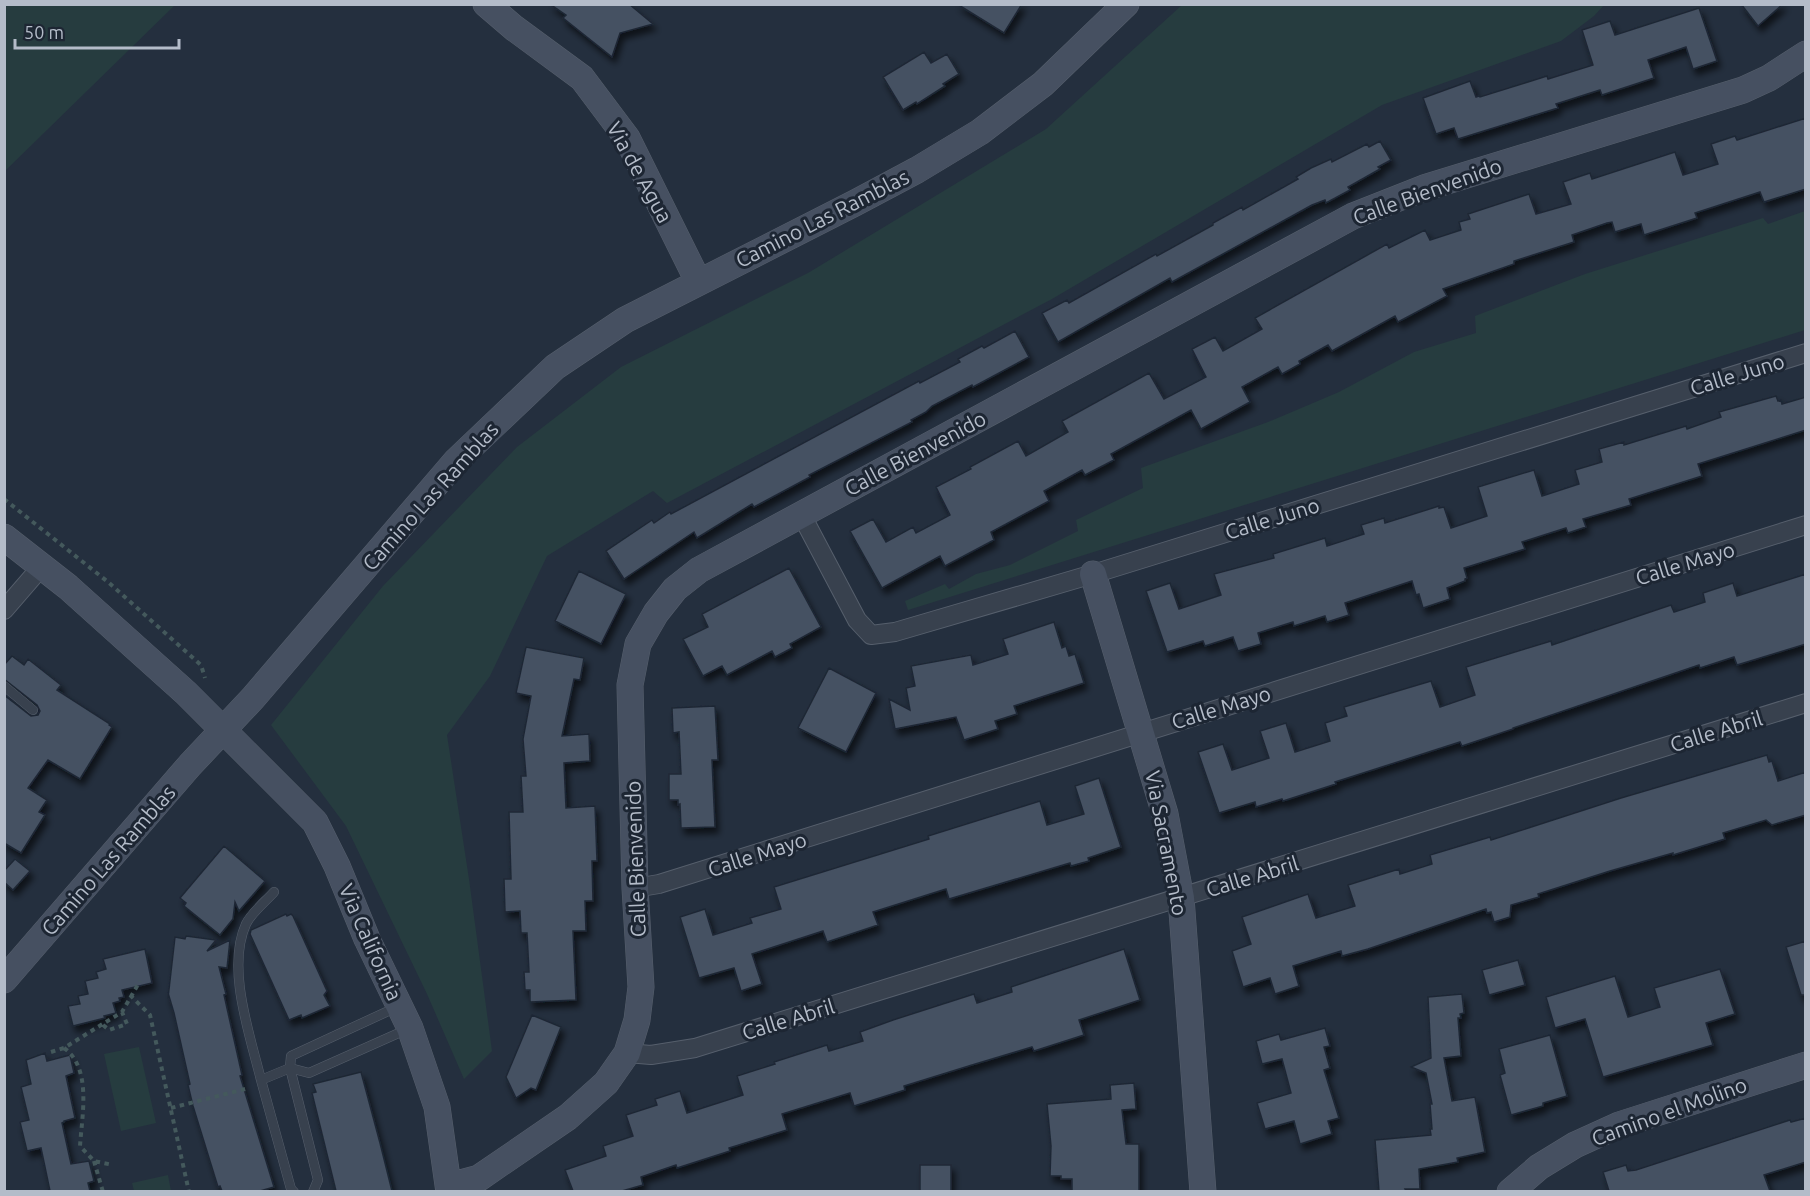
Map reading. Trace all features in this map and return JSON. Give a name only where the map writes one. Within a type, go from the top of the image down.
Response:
[{"type":"street","name":"Via de Agua","points":[[486,4],[514,28],[582,78],[627,138],[698,281]]},
{"type":"street","name":"Camino Las Ramblas","points":[[4,980],[190,765],[268,681],[456,461],[555,367],[625,320],[918,170],[980,132],[1043,84],[1121,6]]},
{"type":"street","name":"Calle Bienvenido","points":[[449,1189],[479,1178],[568,1117],[606,1083],[627,1053],[637,1020],[641,987],[635,888],[630,685],[638,644],[656,613],[675,589],[699,570],[1353,216],[1424,188],[1743,90],[1769,78],[1806,54]]},
{"type":"street","name":"Calle Juno","points":[[801,514],[857,620],[871,635],[895,632],[1093,574],[1806,353]]},
{"type":"street","name":"Calle Mayo","points":[[635,888],[660,884],[1806,525]]},
{"type":"street","name":"Via California","points":[[4,537],[42,566],[186,693],[315,822],[338,866],[368,939],[405,1017],[437,1107],[449,1189]]},
{"type":"street","points":[[4,610],[42,566]]},
{"type":"street","name":"Via Sacramento","points":[[1093,574],[1165,814],[1181,898],[1203,1191]]},
{"type":"street","name":"Calle Abril","points":[[627,1053],[651,1055],[695,1048],[1806,703]]},
{"type":"street","name":"Camino el Molino","points":[[1510,1191],[1539,1167],[1575,1145],[1619,1125],[1806,1065]]},
{"type":"lane","points":[[4,686],[33,710]]},
{"type":"lane","points":[[274,892],[246,923],[239,956],[241,999],[291,1189],[294,1191]]},
{"type":"lane","points":[[313,1191],[318,1180],[290,1068],[291,1056],[405,1017]]},
{"type":"lane","points":[[261,1080],[290,1068],[309,1073],[405,1017]]},
{"type":"path","points":[[51,1052],[64,1048],[122,1012],[140,981]]},
{"type":"path","points":[[130,995],[150,1015],[189,1191]]},
{"type":"path","points":[[103,1025],[109,1030],[127,1024],[122,1012]]},
{"type":"path","points":[[64,1048],[73,1054],[82,1082],[80,1146],[94,1161],[103,1191]]},
{"type":"path","points":[[171,1108],[250,1088],[261,1080]]},
{"type":"path","points":[[94,1161],[113,1165]]},
{"type":"green space","points":[[5,4],[175,4],[175,5],[5,171]]},
{"type":"green space","points":[[1182,5],[1604,5],[1594,16],[1561,41],[1382,105],[1052,299],[667,503],[653,491],[547,556],[490,676],[447,735],[492,1051],[464,1079],[427,994],[346,826],[271,725],[383,586],[517,447],[621,367],[808,273],[1046,129]]},
{"type":"green space","points":[[1805,211],[1805,330],[908,610],[905,601],[945,584],[949,589],[976,574],[1010,565],[1078,531],[1076,520],[1143,488],[1141,468],[1268,422],[1339,392],[1414,352],[1476,333],[1475,316],[1585,274],[1763,218],[1768,224]]},
{"type":"green space","points":[[139,1047],[156,1123],[121,1131],[104,1054]]},
{"type":"green space","points":[[168,1175],[171,1191],[134,1191],[132,1183]]},
{"type":"building","points":[[550,4],[629,4],[653,24],[620,33],[612,57],[563,18],[566,15]]},
{"type":"building","points":[[957,4],[1022,4],[1004,33]]},
{"type":"building","points":[[1741,4],[1783,4],[1758,26]]},
{"type":"building","points":[[1699,8],[1717,61],[1693,69],[1686,47],[1648,60],[1654,78],[1602,95],[1600,90],[1556,104],[1558,108],[1458,139],[1454,128],[1436,134],[1423,98],[1470,81],[1476,97],[1480,97],[1547,76],[1548,79],[1593,65],[1582,30],[1610,21],[1615,35]]},
{"type":"building","points":[[924,52],[931,63],[947,54],[959,74],[917,104],[916,102],[903,110],[883,77]]},
{"type":"building","points":[[1806,118],[1806,189],[1764,202],[1760,192],[1695,213],[1697,218],[1644,235],[1641,224],[1615,232],[1612,222],[1607,223],[1572,235],[1574,242],[1514,261],[1514,264],[1443,289],[1447,296],[1398,322],[1395,316],[1332,351],[1328,345],[1299,361],[1300,364],[1282,374],[1278,367],[1242,387],[1250,402],[1201,429],[1191,410],[1111,454],[1114,460],[1085,475],[1082,470],[1044,491],[1049,501],[991,532],[994,540],[945,566],[940,556],[882,588],[850,531],[873,519],[886,542],[913,527],[916,533],[950,515],[936,487],[1018,441],[1026,456],[1068,432],[1062,421],[1149,373],[1164,399],[1206,377],[1192,349],[1215,337],[1223,351],[1262,329],[1255,318],[1387,244],[1389,248],[1425,230],[1430,240],[1461,230],[1459,222],[1470,219],[1468,214],[1529,194],[1536,214],[1571,204],[1563,182],[1590,173],[1592,179],[1675,152],[1683,175],[1718,164],[1711,144],[1735,136],[1737,140]]},
{"type":"building","points":[[1380,141],[1391,160],[1348,187],[1350,190],[1326,203],[1325,200],[1312,205],[1172,282],[1170,278],[1058,342],[1042,313],[1067,300],[1069,303],[1242,207],[1243,210],[1298,179],[1296,177],[1311,168],[1331,159],[1332,162],[1367,144],[1369,147]]},
{"type":"building","points":[[1015,331],[1029,357],[932,406],[911,420],[912,422],[809,475],[810,477],[754,507],[752,504],[697,538],[694,532],[624,579],[606,551],[652,520],[654,523],[670,512],[671,514],[919,381],[920,383],[960,362],[958,359],[982,346],[984,348]]},
{"type":"building","points":[[1776,396],[1782,404],[1806,397],[1806,430],[1698,464],[1702,476],[1629,499],[1631,505],[1583,519],[1586,527],[1568,533],[1566,528],[1522,542],[1525,549],[1464,568],[1467,578],[1465,581],[1447,588],[1450,599],[1423,608],[1412,581],[1345,603],[1349,615],[1327,622],[1325,616],[1294,626],[1293,622],[1258,633],[1261,644],[1238,651],[1233,637],[1205,646],[1203,641],[1167,652],[1146,591],[1170,583],[1179,609],[1221,595],[1214,574],[1274,558],[1273,554],[1325,538],[1327,546],[1364,534],[1361,525],[1384,518],[1385,523],[1439,506],[1439,508],[1444,507],[1451,528],[1487,516],[1478,487],[1534,470],[1542,496],[1579,484],[1575,470],[1602,462],[1599,449],[1624,442],[1624,445],[1686,426],[1687,429],[1721,417],[1719,412]]},
{"type":"building","points":[[789,568],[821,627],[790,644],[792,648],[775,657],[772,651],[727,675],[722,666],[703,676],[683,639],[708,627],[702,614]]},
{"type":"building","points":[[579,571],[626,594],[601,644],[555,621]]},
{"type":"building","points":[[1806,574],[1806,644],[1737,665],[1734,657],[1700,668],[1699,665],[1462,746],[1460,742],[1283,801],[1282,799],[1256,807],[1255,802],[1219,813],[1198,752],[1223,744],[1232,770],[1269,758],[1260,731],[1286,723],[1295,752],[1330,741],[1325,723],[1347,716],[1344,707],[1431,681],[1440,707],[1475,695],[1466,667],[1551,641],[1552,645],[1671,605],[1674,612],[1705,602],[1703,593],[1733,583],[1737,596]]},
{"type":"building","points":[[1054,622],[1062,648],[1066,646],[1069,656],[1075,654],[1084,683],[1014,706],[1017,714],[995,721],[998,729],[964,740],[956,717],[895,729],[889,699],[910,710],[906,688],[915,686],[911,666],[971,655],[973,665],[1008,654],[1003,639]]},
{"type":"building","points":[[526,647],[584,658],[580,680],[574,679],[562,736],[589,734],[590,761],[564,763],[566,808],[595,806],[597,861],[592,861],[593,901],[585,901],[586,931],[573,931],[576,1000],[530,1002],[530,990],[525,990],[524,972],[529,972],[527,933],[521,933],[520,911],[505,912],[504,879],[511,879],[509,812],[523,812],[521,776],[526,776],[523,739],[531,696],[516,693]]},
{"type":"building","points":[[12,656],[24,665],[28,659],[61,685],[57,690],[112,727],[80,779],[48,760],[28,788],[47,800],[39,812],[45,815],[21,853],[4,843],[4,695],[31,716],[38,715],[40,711],[37,705],[4,679],[4,665]]},
{"type":"building","points":[[829,668],[876,693],[846,752],[798,728]]},
{"type":"building","points":[[715,706],[718,760],[712,760],[715,827],[681,828],[680,804],[678,805],[678,800],[669,800],[669,774],[681,774],[679,732],[673,733],[672,708]]},
{"type":"building","points":[[1767,755],[1769,762],[1772,761],[1778,781],[1806,772],[1806,815],[1772,825],[1766,820],[1723,833],[1725,839],[1538,894],[1539,897],[1511,905],[1510,917],[1494,922],[1491,912],[1487,913],[1486,909],[1368,949],[1342,956],[1341,951],[1293,966],[1299,986],[1275,994],[1270,978],[1243,987],[1232,951],[1251,944],[1242,917],[1308,894],[1316,918],[1355,906],[1348,885],[1399,869],[1400,874],[1432,864],[1430,855],[1490,837],[1491,840],[1621,798]]},
{"type":"building","points":[[1099,778],[1121,847],[1088,858],[1089,861],[1071,866],[1070,863],[949,899],[946,889],[873,912],[878,925],[827,942],[823,931],[752,954],[762,984],[741,991],[734,968],[699,978],[680,917],[705,909],[713,935],[752,923],[750,918],[781,909],[774,887],[929,839],[928,836],[1040,801],[1047,825],[1084,814],[1075,786]]},
{"type":"building","points":[[224,846],[265,881],[239,911],[235,902],[233,919],[220,935],[184,906],[186,903],[180,898]]},
{"type":"building","points":[[15,859],[30,871],[13,890],[4,882],[4,871]]},
{"type":"building","points":[[286,914],[293,916],[327,991],[324,995],[330,1006],[302,1018],[301,1015],[289,1020],[250,934],[251,930]]},
{"type":"building","points":[[186,936],[216,940],[207,951],[230,940],[227,968],[219,967],[242,1075],[240,1076],[274,1187],[260,1191],[222,1191],[220,1186],[218,1187],[193,1106],[174,1013],[169,996],[168,998],[175,937],[185,939]]},
{"type":"building","points":[[1806,941],[1806,995],[1801,995],[1786,947]]},
{"type":"building","points":[[145,949],[152,983],[122,990],[124,997],[113,1003],[116,1013],[73,1026],[68,1006],[80,1004],[78,996],[88,994],[85,981],[98,978],[96,972],[106,969],[103,959]]},
{"type":"building","points":[[1124,949],[1140,1000],[1079,1020],[1084,1035],[1034,1051],[1032,1047],[972,1065],[904,1086],[905,1090],[854,1106],[850,1093],[782,1114],[787,1130],[729,1148],[730,1151],[641,1177],[643,1185],[622,1191],[573,1191],[565,1170],[606,1156],[603,1146],[633,1136],[626,1115],[657,1105],[655,1099],[680,1091],[687,1113],[743,1095],[737,1076],[775,1064],[774,1062],[827,1045],[829,1051],[863,1041],[860,1032],[893,1020],[974,994],[977,1003],[1012,992],[1011,987]]},
{"type":"building","points":[[1518,960],[1525,985],[1489,995],[1482,970]]},
{"type":"building","points":[[1720,969],[1735,1014],[1706,1023],[1713,1045],[1603,1077],[1585,1019],[1555,1028],[1546,997],[1615,976],[1628,1017],[1660,1007],[1654,988]]},
{"type":"building","points":[[1462,994],[1464,1013],[1460,1014],[1461,1018],[1458,1018],[1461,1056],[1444,1058],[1452,1101],[1475,1097],[1485,1152],[1457,1158],[1458,1162],[1419,1169],[1420,1189],[1379,1191],[1375,1140],[1431,1135],[1430,1104],[1432,1104],[1426,1073],[1411,1067],[1431,1058],[1428,997]]},
{"type":"building","points":[[532,1015],[561,1027],[536,1090],[531,1088],[516,1098],[506,1077]]},
{"type":"building","points":[[1325,1028],[1330,1046],[1324,1047],[1330,1068],[1324,1070],[1339,1118],[1328,1121],[1332,1134],[1300,1144],[1294,1121],[1265,1129],[1257,1103],[1291,1093],[1282,1059],[1262,1064],[1256,1041],[1279,1034],[1281,1040]]},
{"type":"building","points":[[1550,1035],[1567,1096],[1511,1115],[1500,1075],[1505,1073],[1499,1049]]},
{"type":"building","points":[[45,1053],[47,1061],[70,1055],[74,1073],[66,1076],[75,1118],[62,1123],[71,1164],[89,1161],[94,1181],[88,1183],[90,1191],[50,1191],[41,1148],[27,1151],[20,1122],[29,1120],[21,1087],[31,1084],[26,1060]]},
{"type":"building","points":[[361,1072],[392,1191],[336,1191],[312,1093],[316,1092],[313,1084]]},
{"type":"building","points":[[1134,1083],[1136,1109],[1122,1110],[1126,1144],[1139,1144],[1139,1191],[1072,1191],[1072,1179],[1050,1176],[1051,1146],[1047,1104],[1111,1099],[1110,1085]]},
{"type":"building","points":[[1806,1118],[1806,1162],[1764,1175],[1770,1191],[1609,1191],[1603,1172],[1626,1165],[1628,1171],[1636,1170],[1790,1120],[1791,1122]]},
{"type":"building","points":[[920,1165],[951,1165],[951,1191],[920,1191]]}]
